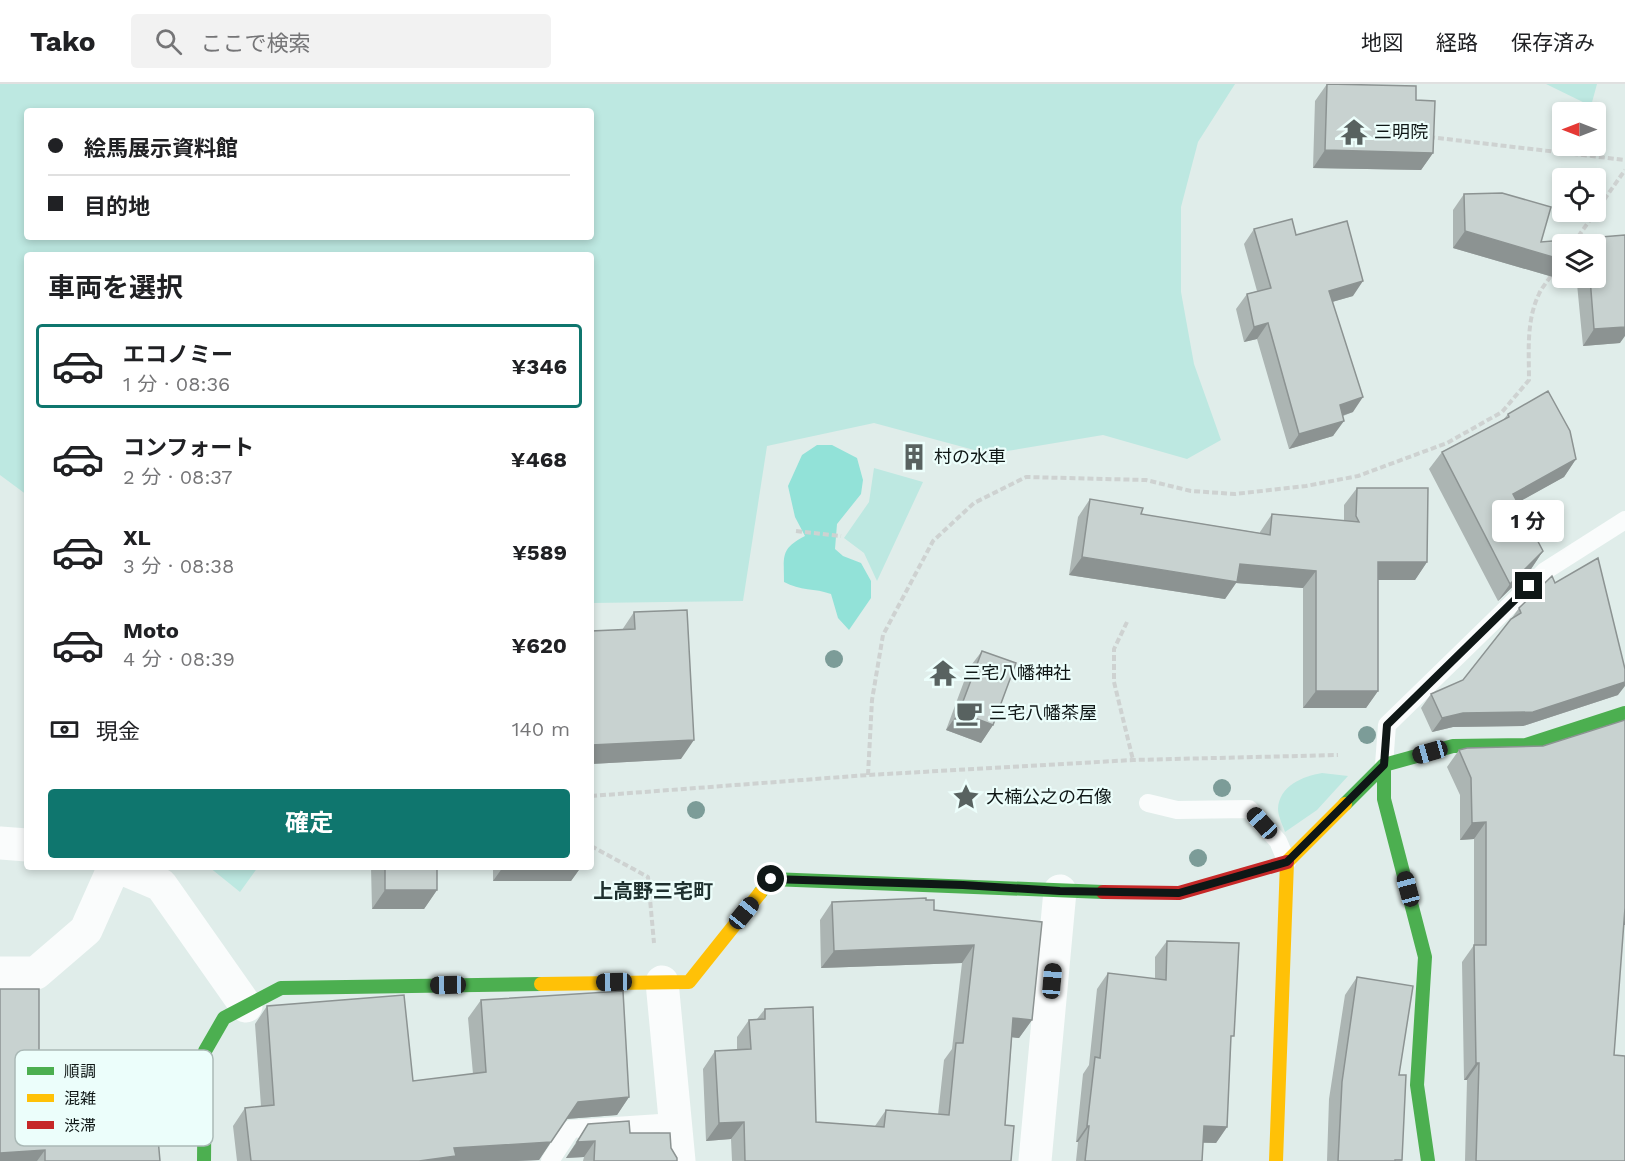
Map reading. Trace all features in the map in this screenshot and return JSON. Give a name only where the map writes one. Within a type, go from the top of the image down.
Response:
[{"type":"street","points":[[206,1050],[224,1018],[281,988],[689,982],[771,879],[963,885],[1060,891],[1179,893],[1287,862],[1384,765],[1453,746],[1526,745],[1625,713]]},
{"type":"street","points":[[1384,765],[1384,799],[1425,957],[1417,1085],[1428,1161]]},
{"type":"street","points":[[0,843],[24,845]]},
{"type":"street","points":[[1276,1161],[1287,862]]},
{"type":"street","points":[[0,973],[36,973],[86,930],[116,870]]},
{"type":"street","points":[[124,870],[161,885],[246,1006]]},
{"type":"street","points":[[1035,1161],[1060,891]]},
{"type":"street","points":[[662,982],[678,1161]]},
{"type":"street","points":[[204,1146],[204,1161]]},
{"type":"lane","points":[[1384,765],[1387,725],[1545,571],[1625,520]]},
{"type":"lane","points":[[1148,803],[1177,810],[1249,809],[1278,841],[1287,862]]},
{"type":"lane","points":[[550,1161],[571,1129],[675,1122]]},
{"type":"path","points":[[1422,136],[1625,160]]},
{"type":"path","points":[[1580,234],[1625,170]]},
{"type":"path","points":[[868,775],[872,700],[883,635],[933,541],[974,503],[1026,477],[1146,480],[1191,490],[1235,494],[1306,486],[1358,476],[1448,443],[1502,412],[1529,380],[1528,339],[1531,319],[1539,294],[1552,275]]},
{"type":"path","points":[[796,531],[840,536]]},
{"type":"path","points":[[1127,622],[1114,649],[1114,682],[1133,760]]},
{"type":"path","points":[[594,796],[868,775],[1133,760],[1342,755]]},
{"type":"path","points":[[594,848],[648,877],[655,949]]},
{"type":"shaded area","points":[[0,84],[1235,84],[1198,142],[1181,207],[1181,292],[1194,364],[1221,440],[1187,459],[1103,435],[989,454],[874,423],[767,446],[743,601],[594,603],[594,252],[24,252],[24,493],[0,475]]},
{"type":"shaded area","points":[[1546,84],[1597,84],[1592,102],[1583,102]]},
{"type":"shaded area","points":[[874,468],[923,482],[877,581],[864,553],[844,538],[869,502]]},
{"type":"shaded area","points":[[1322,773],[1348,776],[1317,810],[1285,832],[1278,809],[1283,794],[1287,788],[1300,780]]},
{"type":"shaded area","points":[[213,870],[256,870],[240,892]]},
{"type":"water","points":[[817,445],[832,445],[857,458],[863,480],[861,494],[837,524],[835,549],[843,556],[861,563],[871,581],[871,598],[849,630],[838,618],[831,594],[796,587],[784,582],[787,549],[805,536],[795,517],[788,486],[802,455]]},
{"type":"building","points":[[1327,84],[1416,86],[1416,100],[1435,101],[1433,153],[1325,150]]},
{"type":"building","points":[[1502,193],[1551,207],[1541,242],[1552,241],[1552,257],[1465,231],[1464,194]]},
{"type":"building","points":[[1292,219],[1296,235],[1347,221],[1363,281],[1329,291],[1363,397],[1340,405],[1344,421],[1299,434],[1268,323],[1254,327],[1247,294],[1271,288],[1254,229]]},
{"type":"building","points":[[1625,235],[1625,327],[1594,329],[1591,288],[1606,288],[1606,237]]},
{"type":"building","points":[[1548,391],[1570,431],[1576,459],[1513,494],[1543,551],[1510,584],[1442,452],[1509,417],[1508,414]]},
{"type":"building","points":[[1357,488],[1428,488],[1427,562],[1378,562],[1378,691],[1316,691],[1316,571],[1240,564],[1237,582],[1082,557],[1090,499],[1143,508],[1141,514],[1270,535],[1272,514],[1359,522],[1356,516]]},
{"type":"building","points":[[1598,558],[1625,669],[1625,682],[1533,712],[1463,713],[1442,718],[1431,694],[1463,680],[1511,619],[1521,613],[1519,608],[1552,576],[1555,583]]},
{"type":"building","points":[[687,610],[694,740],[594,745],[594,631],[635,629],[634,612]]},
{"type":"building","points":[[982,651],[1016,663],[993,725],[959,712]]},
{"type":"building","points":[[1625,720],[1625,908],[1614,1055],[1625,1056],[1625,1161],[1476,1161],[1479,1063],[1476,1063],[1474,945],[1486,945],[1486,822],[1472,823],[1471,778],[1459,750],[1543,746]]},
{"type":"building","points":[[385,870],[437,870],[437,890],[385,890]]},
{"type":"building","points":[[926,898],[926,900],[934,900],[934,910],[1042,922],[1032,1020],[1013,1018],[1005,1125],[1014,1126],[1011,1161],[745,1161],[744,1122],[719,1123],[715,1051],[751,1049],[749,1020],[765,1019],[765,1009],[813,1007],[816,1122],[884,1127],[886,1110],[949,1115],[956,1043],[963,1043],[974,945],[834,951],[832,902]]},
{"type":"building","points":[[1167,941],[1239,943],[1234,1036],[1231,1036],[1227,1127],[1204,1126],[1202,1161],[1085,1161],[1095,1057],[1100,1058],[1108,973],[1166,980]]},
{"type":"building","points":[[1357,977],[1413,986],[1399,1075],[1406,1075],[1402,1160],[1338,1161],[1342,1082]]},
{"type":"building","points":[[0,989],[39,989],[39,1050],[15,1050],[15,1146],[159,1146],[160,1161],[45,1161],[45,1150],[0,1153]]},
{"type":"building","points":[[623,991],[629,1097],[578,1102],[551,1142],[454,1148],[456,1156],[419,1161],[251,1161],[245,1108],[274,1105],[267,1006],[404,995],[413,1081],[486,1072],[481,1000]]},
{"type":"building","points":[[629,1121],[630,1133],[670,1133],[671,1148],[677,1161],[594,1161],[595,1141],[577,1142],[588,1124]]},
{"type":"traffic: fast","points":[[1345,804],[1384,765],[1453,746],[1526,745],[1625,713]]},
{"type":"traffic: fast","points":[[1384,765],[1384,799],[1425,957],[1417,1085],[1428,1161]]},
{"type":"traffic: fast","points":[[760,893],[771,879],[1103,892]]},
{"type":"traffic: fast","points":[[206,1050],[224,1018],[281,988],[541,984]]},
{"type":"traffic: fast","points":[[204,1146],[204,1161]]},
{"type":"traffic: slow","points":[[1276,1161],[1287,862],[1345,804]]},
{"type":"traffic: slow","points":[[541,984],[689,982],[760,893]]},
{"type":"traffic: jam","points":[[1103,892],[1179,893],[1287,862]]},
{"type":"place","name":"三明院","points":[[1354,132]]},
{"type":"place","name":"村の水車","points":[[914,457]]},
{"type":"place","name":"三宅八幡神社","points":[[943,673]]},
{"type":"place","name":"三宅八幡茶屋","points":[[969,713]]},
{"type":"place","name":"大楠公之の石像","points":[[966,797]]},
{"type":"district","name":"上高野三宅町","points":[[653,891]]},
{"type":"route","points":[[771,879],[963,885],[1060,891],[1179,893],[1287,862],[1384,765],[1387,725],[1529,586]]}]
